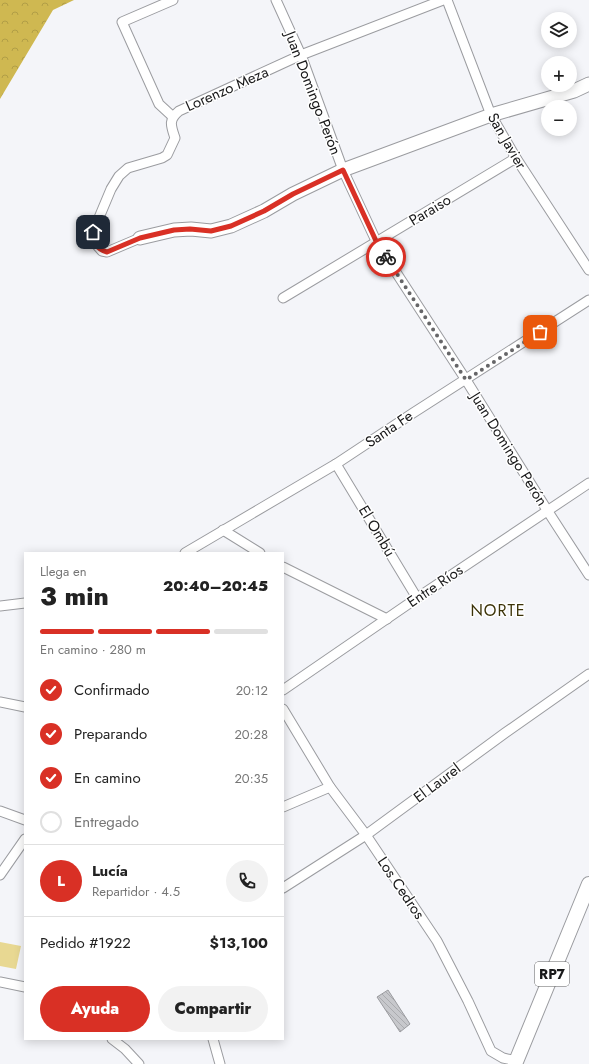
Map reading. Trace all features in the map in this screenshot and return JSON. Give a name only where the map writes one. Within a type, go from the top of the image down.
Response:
[{"type":"main road","points":[[140,238],[174,230],[190,229],[211,231],[231,226],[264,211],[293,194],[343,170],[491,115],[574,91],[589,84]]},
{"type":"main road","name":"RP7","points":[[516,1062],[589,884]]},
{"type":"street","points":[[172,116],[159,104],[122,22],[173,0]]},
{"type":"street","name":"Juan Domingo Perón","points":[[276,0],[301,55],[343,170],[377,243],[466,380],[589,575]]},
{"type":"street","name":"Lorenzo Meza","points":[[140,238],[107,252],[102,251],[94,242],[93,232],[111,189],[119,176],[128,168],[162,158],[167,155],[175,138],[171,126],[172,116],[179,111],[301,55],[443,0]]},
{"type":"street","name":"San Javier","points":[[446,0],[491,115],[516,158],[589,270]]},
{"type":"street","name":"Paraiso","points":[[283,298],[377,243],[516,158]]},
{"type":"street","name":"Santa Fe","points":[[187,552],[336,464],[589,300]]},
{"type":"street","name":"El Ombú","points":[[336,464],[417,598]]},
{"type":"street","name":"Entre Ríos","points":[[284,689],[589,483]]},
{"type":"street","points":[[223,530],[258,552]]},
{"type":"street","points":[[284,568],[386,619]]},
{"type":"street","points":[[0,606],[24,603]]},
{"type":"street","name":"El Laurel","points":[[284,887],[366,836],[505,733],[589,674]]},
{"type":"street","points":[[0,702],[24,707]]},
{"type":"street","name":"Los Cedros","points":[[284,711],[330,787],[366,836],[437,941],[468,1001],[491,1051],[503,1058],[516,1062]]},
{"type":"street","points":[[284,807],[330,787]]},
{"type":"street","points":[[0,811],[24,820]]},
{"type":"street","points":[[0,876],[24,840]]},
{"type":"street","points":[[0,982],[24,987]]},
{"type":"street","points":[[113,1040],[125,1049],[139,1064]]},
{"type":"street","points":[[213,1040],[220,1064]]},
{"type":"green space","points":[[0,0],[74,0],[53,10],[0,99]]},
{"type":"shaded area","points":[[0,942],[21,946],[16,969],[0,966]]},
{"type":"building","points":[[388,990],[410,1024],[400,1032],[377,997]]},
{"type":"way so far","points":[[386,257],[466,380],[540,332]]},
{"type":"district","name":"NORTE","points":[[498,610]]},
{"type":"route","points":[[93,232],[94,242],[102,251],[107,252],[140,238],[174,230],[190,229],[211,231],[231,226],[264,211],[293,194],[343,170],[377,243],[386,257]]}]
